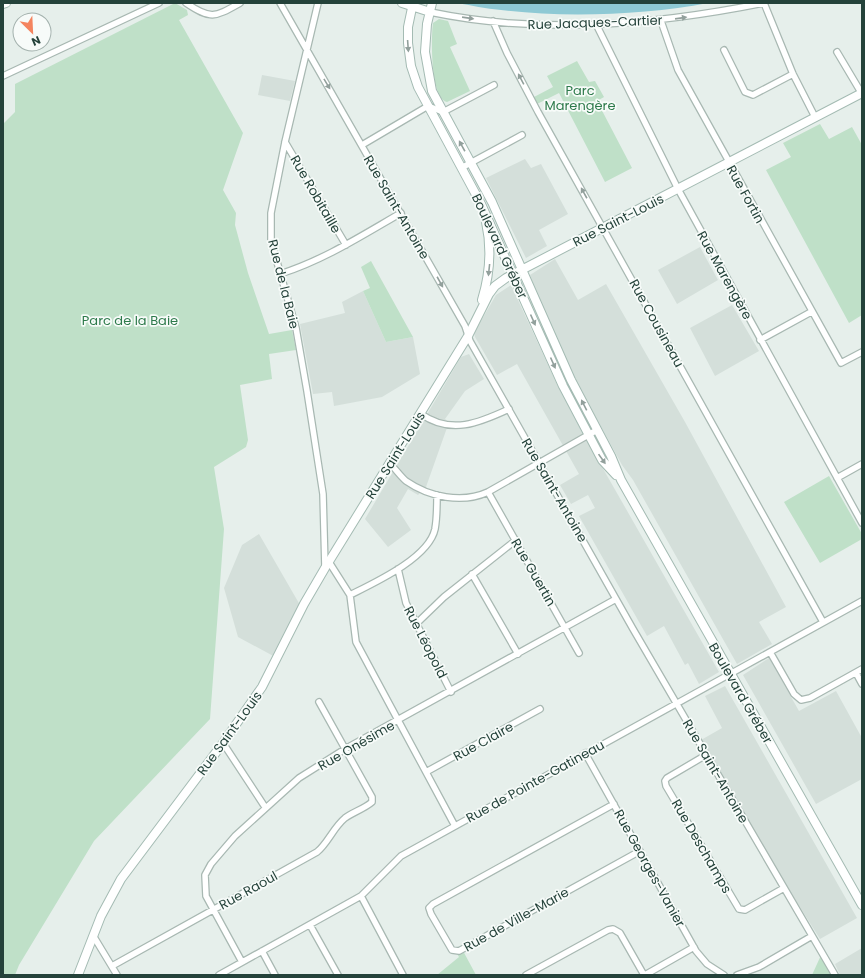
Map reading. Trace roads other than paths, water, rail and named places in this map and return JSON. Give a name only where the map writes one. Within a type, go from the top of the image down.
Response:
[{"type":"main road","name":"Rue Jacques-Cartier","points":[[402,3],[430,12]]},
{"type":"main road","name":"Boulevard Gréber","points":[[432,3],[426,35],[426,65],[432,91],[472,163],[572,380],[611,456],[621,480],[862,905]]},
{"type":"main road","name":"Boulevard Gréber","points":[[412,5],[408,31],[409,54],[418,87],[482,204],[563,386],[588,435],[602,460],[621,480]]},
{"type":"main road","name":"Rue Saint-Louis","points":[[78,975],[101,916],[122,879],[223,743],[262,687],[304,604],[468,336],[495,286],[522,269],[862,94]]},
{"type":"main road","points":[[476,321],[487,282],[490,261],[487,227],[482,204]]},
{"type":"street","points":[[3,76],[159,3]]},
{"type":"street","points":[[186,3],[204,14],[212,15],[218,15],[240,3]]},
{"type":"street","name":"Rue Saint-Antoine","points":[[280,3],[465,326],[468,336],[616,599],[835,975]]},
{"type":"street","name":"Rue de la Baie","points":[[318,3],[271,213],[271,241],[296,328],[323,494],[327,565]]},
{"type":"street","points":[[764,3],[793,74],[815,117]]},
{"type":"street","name":"Rue Jacques-Cartier","points":[[430,12],[493,21],[536,25],[596,24],[661,20],[764,3]]},
{"type":"street","name":"Rue Fortin","points":[[661,20],[678,70],[840,364],[862,352]]},
{"type":"street","name":"Rue Cousineau","points":[[493,21],[532,101],[823,622]]},
{"type":"street","name":"Rue Marengère","points":[[596,24],[678,189],[760,340],[862,522]]},
{"type":"street","points":[[299,36],[306,36],[312,32]]},
{"type":"street","points":[[724,50],[745,92],[748,94],[753,95],[793,74]]},
{"type":"street","points":[[837,52],[862,94]]},
{"type":"street","points":[[362,145],[428,106],[443,112],[494,85]]},
{"type":"street","points":[[463,167],[522,135]]},
{"type":"street","name":"Rue Robitaille","points":[[286,142],[346,245]]},
{"type":"street","points":[[280,274],[307,266],[401,213]]},
{"type":"street","points":[[760,340],[811,312]]},
{"type":"street","points":[[421,414],[443,424],[459,426],[481,422],[509,409]]},
{"type":"street","points":[[389,463],[406,480],[420,489],[437,495],[470,498],[488,492],[597,430]]},
{"type":"street","points":[[837,478],[862,464]]},
{"type":"street","name":"Rue Guertin","points":[[488,492],[580,653]]},
{"type":"street","points":[[350,595],[386,577],[398,569],[417,554],[431,539],[435,529],[437,495]]},
{"type":"street","points":[[416,624],[444,597],[516,540]]},
{"type":"street","points":[[327,565],[350,595],[356,642],[455,826]]},
{"type":"street","name":"Rue Léopold","points":[[398,569],[406,603],[451,692]]},
{"type":"street","points":[[472,574],[518,654]]},
{"type":"street","name":"Rue Onésime","points":[[242,962],[206,896],[205,875],[211,864],[235,836],[265,807],[299,778],[345,750],[616,599]]},
{"type":"street","name":"Rue de Pointe-Gatineau","points":[[219,975],[361,896],[401,856],[862,601]]},
{"type":"street","points":[[770,652],[794,694],[801,700],[810,698],[862,669]]},
{"type":"street","points":[[856,673],[862,684]]},
{"type":"street","points":[[319,702],[345,750]]},
{"type":"street","name":"Rue Claire","points":[[426,772],[540,709]]},
{"type":"street","points":[[223,743],[265,807]]},
{"type":"street","name":"Rue Raoul","points":[[112,966],[317,852],[324,846],[333,831],[345,818],[372,802],[372,797],[345,750]]},
{"type":"street","name":"Rue Georges-Vanier","points":[[586,753],[694,948],[707,964],[724,975]]},
{"type":"street","name":"Rue Deschamps","points":[[706,754],[667,778],[665,781],[666,786],[739,909],[745,910],[784,888]]},
{"type":"street","name":"Rue de Ville-Marie","points":[[614,804],[433,904],[429,908],[431,914],[452,950],[459,951],[640,851]]},
{"type":"street","points":[[361,896],[403,975]]},
{"type":"street","points":[[310,925],[338,975]]},
{"type":"street","points":[[526,975],[608,930],[613,929],[620,933],[644,975],[694,948]]},
{"type":"street","points":[[737,975],[759,967],[812,936]]},
{"type":"street","points":[[94,937],[117,975]]},
{"type":"street","points":[[262,951],[275,975]]},
{"type":"water","points":[[456,3],[708,3],[632,13],[551,14],[490,9]]},
{"type":"park label","name":"Parc Marengère","points":[[580,98]]},
{"type":"park label","name":"Parc de la Baie","points":[[130,320]]}]
